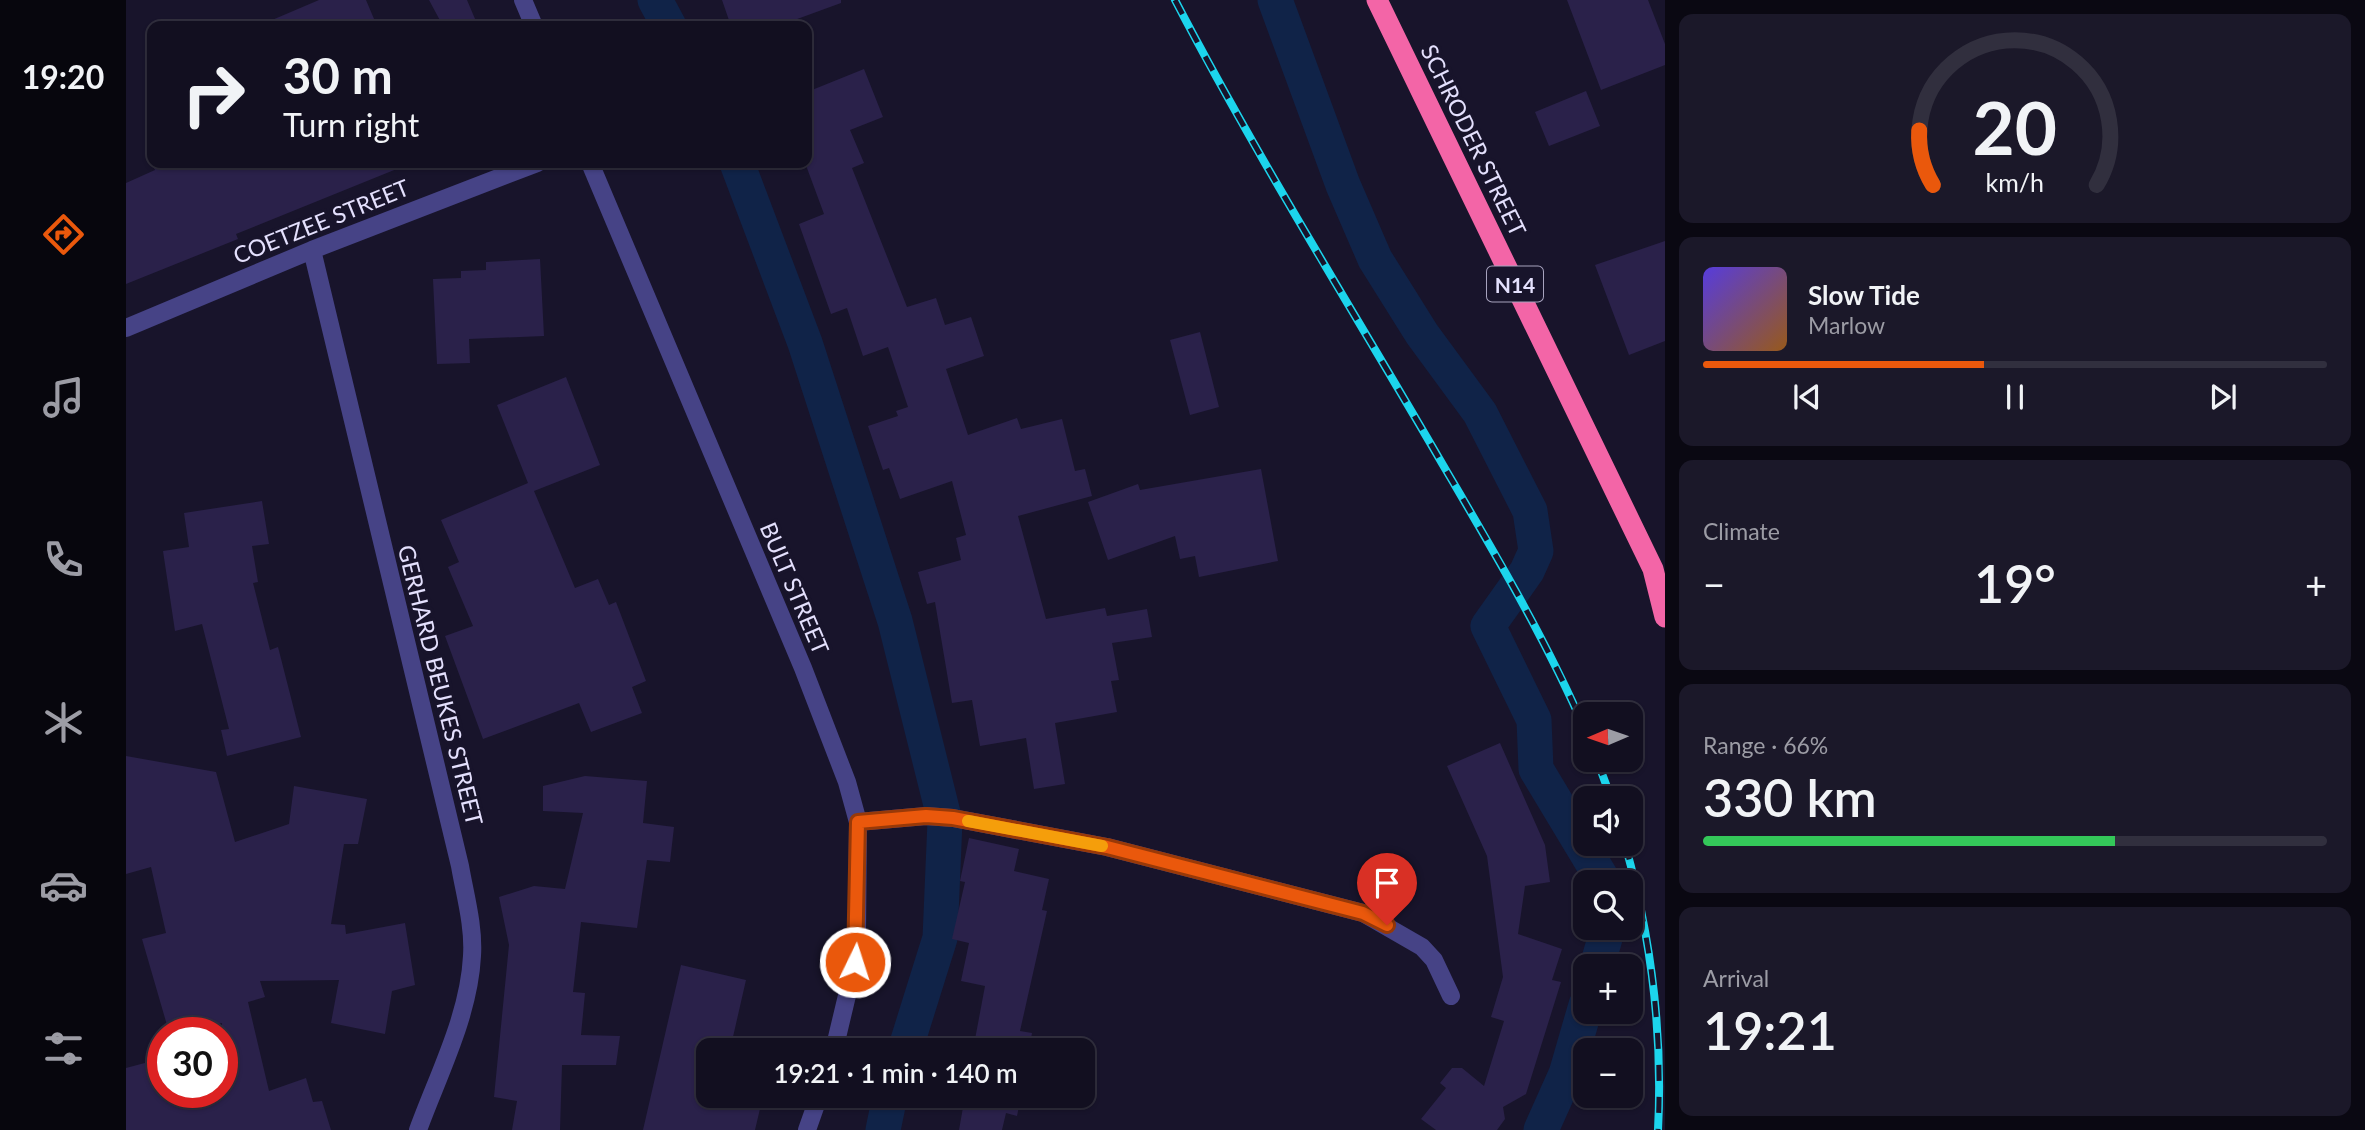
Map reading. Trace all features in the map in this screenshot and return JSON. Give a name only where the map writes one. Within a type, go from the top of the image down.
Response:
[{"type":"highway","name":"SCHRODER STREET","points":[[1377,0],[1659,575],[1665,617]]},
{"type":"street","points":[[523,0],[532,21]]},
{"type":"street","name":"COETZEE STREET","points":[[126,328],[312,250],[524,168]]},
{"type":"street","name":"BULT STREET","points":[[592,168],[803,668],[847,782],[858,822],[855,962],[837,1038]]},
{"type":"street","name":"GERHARD BEUKES STREET","points":[[312,250],[460,866],[471,934],[472,955],[463,1007],[418,1130]]},
{"type":"street","points":[[858,822],[926,816],[953,818],[1107,847],[1363,913],[1422,947],[1434,960],[1451,996]]},
{"type":"street","points":[[807,1130],[815,1108]]},
{"type":"building","points":[[319,0],[366,0],[375,21],[270,21]]},
{"type":"building","points":[[429,0],[467,0],[476,21],[440,21]]},
{"type":"building","points":[[722,0],[841,0],[841,3],[792,21],[729,21]]},
{"type":"building","points":[[1567,0],[1648,0],[1665,44],[1665,65],[1601,90]]},
{"type":"building","points":[[864,69],[883,117],[850,130],[864,163],[852,168],[907,307],[936,298],[945,325],[971,317],[984,356],[946,369],[968,435],[1017,418],[1021,429],[1062,419],[1075,471],[1085,469],[1092,496],[1018,516],[1046,619],[1105,608],[1107,616],[1147,609],[1152,637],[1112,643],[1119,680],[1111,681],[1117,712],[1055,723],[1065,784],[1034,789],[1026,738],[980,746],[972,700],[952,703],[935,602],[927,604],[918,572],[961,560],[956,538],[966,535],[952,481],[900,499],[889,468],[883,470],[868,426],[898,416],[896,411],[908,407],[888,347],[863,356],[847,308],[831,314],[799,224],[824,214],[807,168],[812,168],[812,90]]},
{"type":"building","points":[[1586,91],[1600,126],[1549,146],[1535,112]]},
{"type":"building","points":[[154,168],[399,168],[236,234],[238,239],[126,284],[126,183],[155,170]]},
{"type":"building","points":[[1665,241],[1665,341],[1629,355],[1595,265]]},
{"type":"building","points":[[540,259],[544,336],[469,339],[470,363],[437,364],[433,279],[461,278],[461,271],[486,270],[486,262]]},
{"type":"building","points":[[1200,332],[1219,407],[1190,415],[1170,340]]},
{"type":"building","points":[[566,377],[600,465],[534,491],[575,588],[598,579],[609,605],[616,602],[646,681],[632,687],[642,713],[591,732],[579,703],[483,739],[445,636],[473,626],[448,567],[459,562],[441,520],[528,483],[497,405]]},
{"type":"building","points":[[1261,469],[1278,561],[1199,577],[1195,556],[1180,559],[1175,536],[1108,560],[1088,502],[1138,484],[1140,490]]},
{"type":"building","points":[[262,501],[269,544],[252,546],[258,582],[253,583],[270,650],[278,647],[301,737],[227,756],[221,730],[229,729],[202,624],[175,631],[163,551],[189,547],[184,513]]},
{"type":"building","points":[[1500,743],[1545,845],[1550,882],[1525,886],[1518,934],[1562,949],[1552,980],[1561,982],[1526,1094],[1503,1107],[1505,1119],[1497,1130],[1436,1130],[1421,1119],[1446,1088],[1440,1083],[1452,1068],[1462,1068],[1484,1086],[1504,1021],[1491,1017],[1503,977],[1487,856],[1447,766]]},
{"type":"building","points":[[126,756],[216,772],[235,842],[289,824],[294,786],[367,799],[358,844],[344,844],[331,924],[345,925],[346,934],[405,923],[415,985],[392,991],[385,1034],[331,1023],[339,980],[260,981],[265,997],[248,1002],[269,1091],[306,1078],[313,1102],[322,1101],[331,1130],[126,1130],[126,1068],[147,1062],[147,1108],[238,1108],[238,1017],[165,1017],[142,939],[166,933],[151,867],[126,874]]},
{"type":"building","points":[[585,776],[647,781],[643,823],[674,827],[670,862],[647,860],[637,928],[581,922],[573,992],[585,993],[581,1035],[620,1036],[616,1065],[562,1065],[560,1130],[512,1130],[517,1101],[494,1097],[509,945],[499,897],[534,886],[565,889],[583,813],[543,811],[543,786]]},
{"type":"building","points":[[969,838],[1019,849],[1014,871],[1049,879],[1042,910],[1047,911],[1020,1031],[1032,1033],[1031,1038],[975,1038],[985,986],[961,981],[969,943],[952,939],[965,882],[960,881]]},
{"type":"building","points":[[681,965],[746,980],[733,1038],[696,1038],[696,1108],[760,1108],[755,1130],[643,1130]]},
{"type":"building","points":[[963,1108],[1019,1108],[1017,1116],[1006,1113],[1002,1130],[959,1130]]},
{"type":"waterway","points":[[655,0],[666,21]]},
{"type":"waterway","points":[[1275,0],[1343,185],[1375,259],[1422,334],[1480,413],[1530,511],[1536,551],[1527,571],[1488,626],[1534,720],[1536,769],[1597,870]]},
{"type":"waterway","points":[[739,168],[805,343],[895,621],[945,821],[940,938],[909,1038]]},
{"type":"waterway","points":[[1600,954],[1605,940]]},
{"type":"waterway","points":[[1541,1130],[1566,1074],[1580,1024]]},
{"type":"waterway","points":[[883,1130],[888,1108]]},
{"type":"railway","points":[[1175,0],[1273,176],[1500,563],[1573,704]]},
{"type":"railway","points":[[1601,772],[1607,786]]},
{"type":"railway","points":[[1628,856],[1642,914],[1657,1021],[1658,1130]]},
{"type":"slow traffic","points":[[968,821],[1102,846]]},
{"type":"route","points":[[855,962],[859,892],[858,822],[908,817],[953,818],[1107,847],[1363,913],[1387,925]]}]
